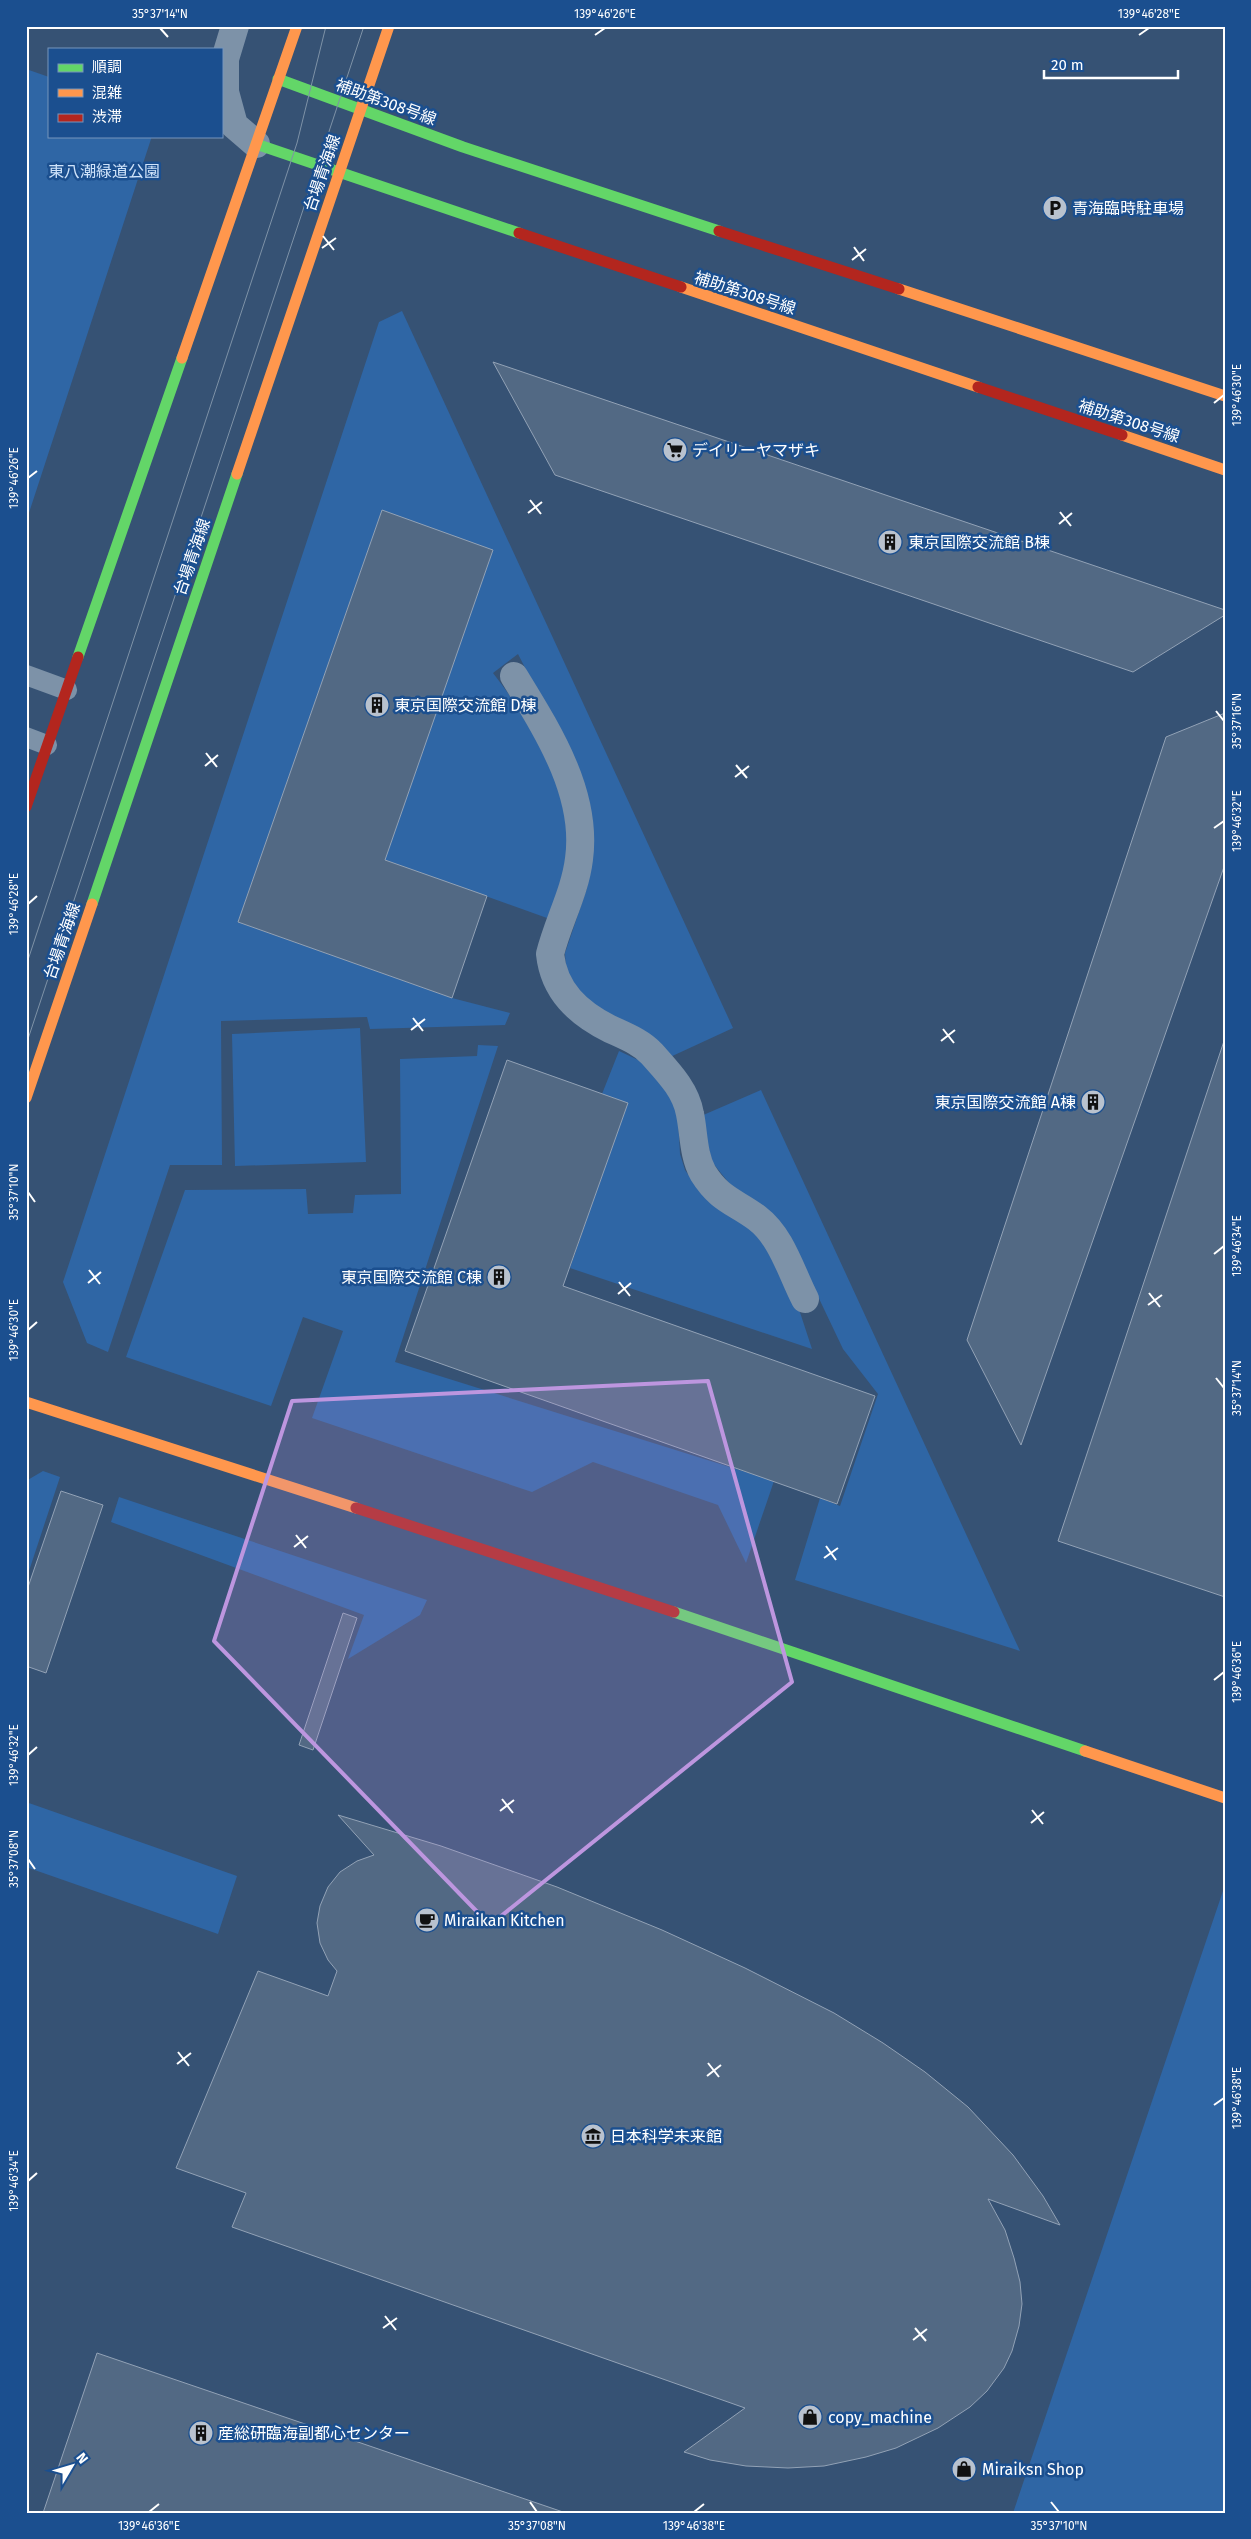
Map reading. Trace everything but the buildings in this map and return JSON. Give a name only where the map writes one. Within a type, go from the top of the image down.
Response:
[{"type":"street","points":[[235,26],[225,59],[225,92],[234,125],[256,144]]},
{"type":"street","points":[[26,807],[297,26]]},
{"type":"street","name":"台場青海線","points":[[26,1098],[389,26]]},
{"type":"street","name":"補助第308号線","points":[[278,79],[473,150],[1225,396]]},
{"type":"street","name":"補助第308号線","points":[[256,144],[339,174],[1225,470]]},
{"type":"street","points":[[514,676],[546,730],[574,796],[579,817],[579,860],[550,954],[551,969],[559,988],[573,1006],[643,1047],[672,1076],[683,1094],[690,1114],[692,1132],[702,1170],[724,1198],[757,1218],[772,1233],[805,1299]]},
{"type":"street","points":[[26,1402],[483,1548],[1225,1798]]},
{"type":"lane","points":[[26,675],[67,690]]},
{"type":"lane","points":[[26,737],[47,745]]},
{"type":"highlighted area","points":[[708,1381],[792,1682],[490,1925],[214,1641],[292,1401]]},
{"type":"green space","name":"東八潮緑道公園","points":[[26,69],[48,77],[48,138],[151,138],[26,522]]},
{"type":"green space","points":[[402,311],[733,1028],[668,1058],[585,1005],[566,971],[565,953],[587,888],[591,857],[574,763],[518,654],[493,673],[526,719],[540,745],[553,772],[562,799],[568,827],[569,856],[564,884],[547,918],[385,860],[382,510],[238,922],[452,998],[510,1013],[505,1025],[370,1029],[367,1017],[221,1021],[222,1165],[170,1165],[108,1352],[87,1343],[63,1282],[379,322]]},
{"type":"green space","points":[[360,1028],[366,1162],[235,1166],[232,1034]]},
{"type":"green space","points":[[478,1045],[498,1046],[395,1362],[774,1481],[746,1563],[718,1505],[593,1462],[532,1492],[312,1418],[343,1331],[303,1317],[271,1406],[126,1357],[185,1190],[306,1189],[308,1214],[353,1213],[355,1195],[401,1194],[400,1059],[477,1056]]},
{"type":"green space","points":[[619,1051],[649,1065],[671,1095],[678,1117],[680,1154],[685,1170],[694,1183],[758,1230],[793,1291],[812,1349],[570,1268],[627,1103],[602,1094]]},
{"type":"green space","points":[[761,1090],[1020,1651],[795,1580],[820,1498],[840,1506],[878,1394],[843,1349],[814,1288],[712,1162],[701,1116]]},
{"type":"green space","points":[[43,1471],[60,1477],[26,1580],[26,1481]]},
{"type":"green space","points":[[119,1497],[427,1600],[420,1615],[348,1659],[364,1615],[111,1522]]},
{"type":"green space","points":[[26,1802],[237,1876],[218,1934],[26,1867]]},
{"type":"green space","points":[[1225,1885],[1225,2513],[1013,2513]]},
{"type":"tram line","points":[[26,966],[297,143],[326,26]]},
{"type":"tram line","points":[[26,1045],[364,26]]},
{"type":"traffic: fast","points":[[278,79],[463,147],[719,231]]},
{"type":"traffic: fast","points":[[256,144],[519,233]]},
{"type":"traffic: fast","points":[[78,657],[182,358]]},
{"type":"traffic: fast","points":[[92,904],[237,474]]},
{"type":"traffic: fast","points":[[674,1612],[1085,1751]]},
{"type":"traffic: slow","points":[[182,358],[297,26]]},
{"type":"traffic: slow","points":[[237,474],[389,26]]},
{"type":"traffic: slow","points":[[681,287],[978,387]]},
{"type":"traffic: slow","points":[[899,289],[1225,396]]},
{"type":"traffic: slow","points":[[1122,435],[1225,470]]},
{"type":"traffic: slow","points":[[26,1098],[92,904]]},
{"type":"traffic: slow","points":[[26,1402],[356,1508]]},
{"type":"traffic: slow","points":[[1085,1751],[1225,1798]]},
{"type":"traffic: jam","points":[[719,231],[899,289]]},
{"type":"traffic: jam","points":[[519,233],[681,287]]},
{"type":"traffic: jam","points":[[978,387],[1122,435]]},
{"type":"traffic: jam","points":[[26,807],[78,657]]},
{"type":"traffic: jam","points":[[356,1508],[674,1612]]},
{"type":"place","name":"青海臨時駐車場","points":[[1055,208]]},
{"type":"place","name":"デイリーヤマザキ","points":[[675,450]]},
{"type":"place","name":"東京国際交流館 B棟","points":[[890,542]]},
{"type":"place","name":"東京国際交流館 D棟","points":[[377,705]]},
{"type":"place","name":"東京国際交流館 A棟","points":[[1093,1102]]},
{"type":"place","name":"東京国際交流館 C棟","points":[[499,1277]]},
{"type":"place","name":"Miraikan Kitchen","points":[[427,1920]]},
{"type":"place","name":"日本科学未来館","points":[[593,2136]]},
{"type":"place","name":"copy_machine","points":[[810,2417]]},
{"type":"place","name":"産総研臨海副都心センター","points":[[201,2433]]},
{"type":"place","name":"Miraiksn Shop","points":[[964,2469]]}]
